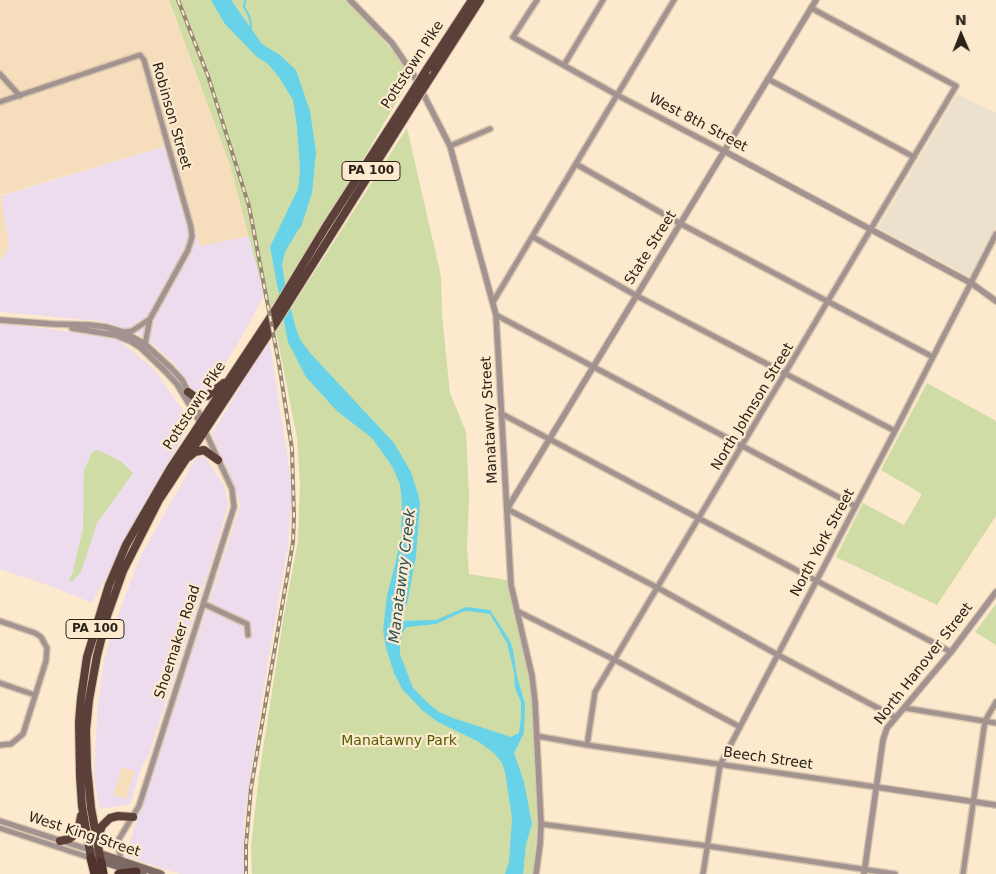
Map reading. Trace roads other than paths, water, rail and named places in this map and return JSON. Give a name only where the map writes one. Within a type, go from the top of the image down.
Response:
[{"type":"highway","name":"Pottstown Pike","points":[[95,874],[97,840],[91,808],[86,730],[97,656],[107,616],[123,571],[159,500],[277,321],[412,99],[427,69],[472,0]]},
{"type":"highway","name":"Pottstown Pike","points":[[103,874],[95,856],[82,806],[79,714],[86,657],[109,585],[126,545],[170,469],[276,309],[325,228],[412,99],[430,78],[480,0]]},
{"type":"highway","points":[[188,392],[195,397],[207,396],[229,379]]},
{"type":"highway","points":[[186,460],[195,452],[204,450],[218,460]]},
{"type":"highway","points":[[60,840],[71,838],[78,832],[81,824],[82,806]]},
{"type":"highway","points":[[97,840],[102,826],[108,820],[118,816],[132,817]]},
{"type":"highway","points":[[119,874],[140,873]]},
{"type":"main road","name":"West King Street","points":[[95,856],[120,860],[161,874]]},
{"type":"main road","name":"West King Street","points":[[95,856],[140,873]]},
{"type":"street","name":"Manatawny Street","points":[[350,0],[392,43],[413,74],[450,146],[496,316],[511,585],[532,676],[537,736],[541,824],[536,874]]},
{"type":"street","name":"West 8th Street","points":[[536,0],[513,38],[971,283],[996,301]]},
{"type":"street","points":[[564,65],[603,0]]},
{"type":"street","points":[[492,302],[674,0]]},
{"type":"street","name":"State Street","points":[[507,509],[593,366],[682,224],[816,0]]},
{"type":"street","name":"North Johnson Street","points":[[588,745],[595,692],[872,230],[956,86],[810,8]]},
{"type":"street","name":"Robinson Street","points":[[0,102],[140,54],[144,60],[191,227],[192,237],[188,250],[150,320],[143,346]]},
{"type":"street","points":[[0,74],[20,96]]},
{"type":"street","points":[[768,79],[914,157]]},
{"type":"street","points":[[450,146],[490,129]]},
{"type":"street","points":[[576,164],[682,224],[933,357]]},
{"type":"street","name":"North York Street","points":[[703,874],[720,765],[996,234]]},
{"type":"street","points":[[532,237],[637,296],[895,431]]},
{"type":"street","points":[[496,316],[855,506]]},
{"type":"street","name":"Shoemaker Road","points":[[0,320],[90,325],[123,332],[143,346],[171,368],[182,380],[232,489],[234,507],[139,806],[119,839],[120,860]]},
{"type":"street","points":[[123,332],[132,331],[150,320]]},
{"type":"street","name":"Shoemaker Road","points":[[53,324],[115,335],[143,346],[177,384],[201,421]]},
{"type":"street","points":[[502,414],[952,652]]},
{"type":"street","points":[[507,509],[658,588],[896,717]]},
{"type":"street","name":"North Hanover Street","points":[[864,872],[883,740],[887,728],[952,652],[996,592]]},
{"type":"street","points":[[204,604],[247,624],[248,635]]},
{"type":"street","points":[[517,611],[615,660],[740,727]]},
{"type":"street","points":[[0,621],[35,633],[41,637],[47,648],[46,660],[23,734],[11,744],[0,745]]},
{"type":"street","points":[[0,683],[35,695]]},
{"type":"street","points":[[963,874],[985,721],[996,702]]},
{"type":"street","points":[[905,708],[996,723]]},
{"type":"street","name":"Beech Street","points":[[537,736],[720,765],[996,804]]},
{"type":"street","name":"West King Street","points":[[0,821],[60,840],[95,856]]},
{"type":"street","points":[[541,824],[708,846],[864,872],[894,874]]},
{"type":"street","name":"West King Street","points":[[0,828],[95,856]]},
{"type":"water","name":"Manatawny Creek","points":[[211,0],[231,0],[262,44],[280,55],[296,70],[310,111],[316,152],[312,193],[301,227],[285,252],[282,265],[286,290],[301,341],[394,443],[411,472],[420,503],[416,556],[407,604],[399,621],[436,620],[466,607],[490,610],[510,641],[525,704],[524,733],[514,753],[524,782],[532,824],[526,844],[523,874],[505,874],[509,862],[512,818],[502,763],[494,753],[479,742],[438,722],[422,710],[402,689],[394,673],[386,648],[383,630],[387,595],[401,536],[402,502],[400,484],[392,466],[372,438],[337,411],[306,377],[288,342],[270,247],[298,189],[300,170],[293,100],[279,77],[267,63],[257,57],[225,24]],"holes":[[[462,612],[490,614],[507,643],[514,672],[515,688],[521,702],[519,733],[511,737],[439,712],[413,688],[400,654],[400,640],[407,627],[436,624]]]},
{"type":"waterway","points":[[245,0],[244,7],[249,16],[250,31]]},
{"type":"railway","points":[[178,0],[208,76],[249,206],[279,364],[292,449],[293,542],[251,788],[246,845],[246,874]]},
{"type":"park label","name":"Manatawny Park","points":[[399,741]]}]
